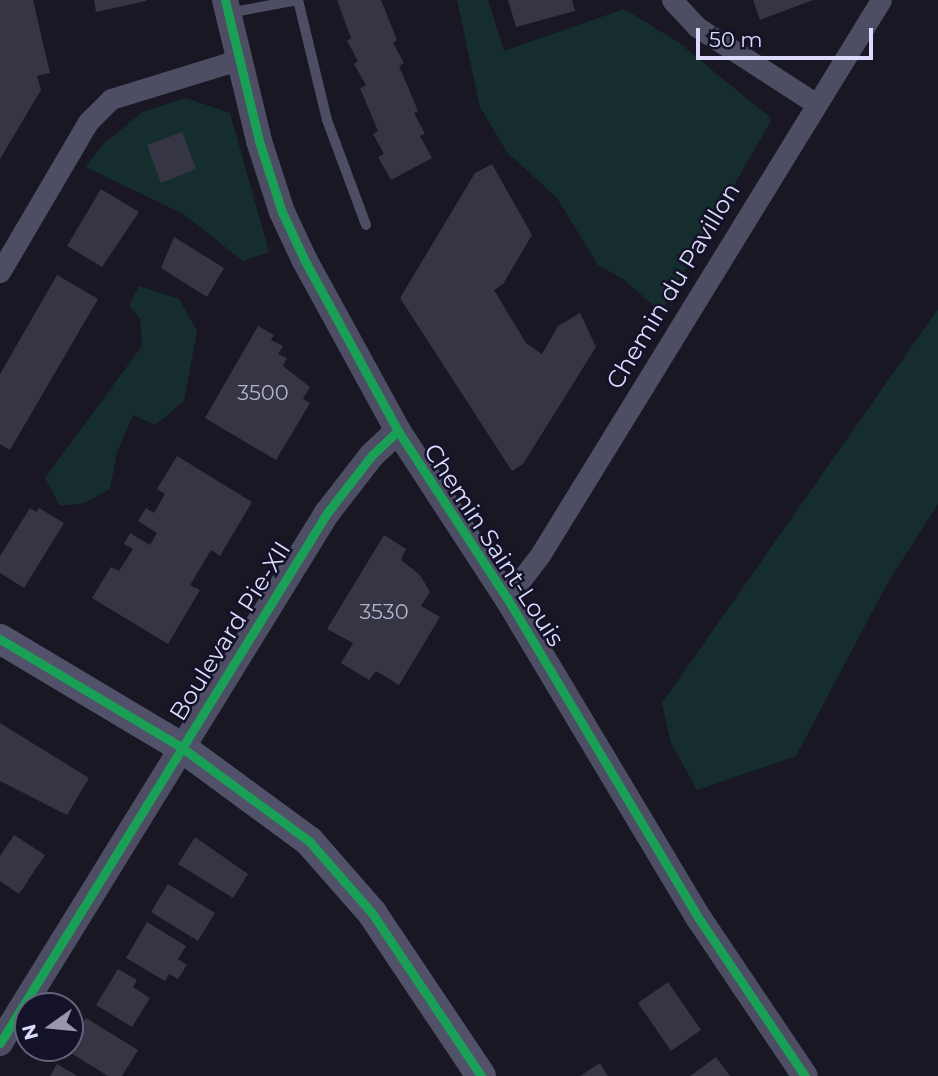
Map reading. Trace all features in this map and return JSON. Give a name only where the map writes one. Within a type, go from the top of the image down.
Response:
[{"type":"main road","points":[[0,639],[180,747],[309,841],[372,913],[481,1076]]},
{"type":"street","points":[[672,0],[697,27],[815,103]]},
{"type":"street","name":"Chemin du Pavillon","points":[[508,598],[540,555],[815,103],[881,0]]},
{"type":"street","name":"Chemin Saint-Louis","points":[[227,7],[238,60],[282,212],[398,431],[508,598],[700,920],[805,1076]]},
{"type":"street","points":[[0,272],[88,122],[111,99],[238,60]]},
{"type":"street","name":"Boulevard Pie-XII","points":[[0,1043],[180,747],[327,513],[372,455],[398,431]]},
{"type":"lane","points":[[227,7],[298,0],[327,120],[366,225]]},
{"type":"green space","points":[[457,0],[488,0],[504,51],[624,9],[678,42],[772,119],[661,312],[623,279],[598,265],[557,198],[507,152],[480,107]]},
{"type":"green space","points":[[186,98],[230,113],[269,252],[243,261],[185,215],[86,167],[103,144],[143,112]]},
{"type":"green space","points":[[139,286],[179,299],[197,331],[184,401],[155,425],[133,415],[117,452],[110,489],[85,503],[60,506],[45,478],[142,346],[140,318],[129,306]]},
{"type":"green space","points":[[938,309],[938,504],[887,584],[796,756],[697,790],[671,743],[662,703]]},
{"type":"building","points":[[0,0],[33,0],[50,73],[37,76],[41,90],[0,159]]},
{"type":"building","points":[[94,0],[146,0],[146,1],[96,12]]},
{"type":"building","points":[[337,0],[381,0],[397,40],[393,43],[404,63],[399,66],[418,111],[414,113],[425,134],[420,136],[432,158],[391,180],[378,157],[384,154],[373,134],[378,131],[360,88],[366,85],[354,64],[358,61],[347,41],[351,38]]},
{"type":"building","points":[[508,0],[572,0],[575,11],[516,27]]},
{"type":"building","points":[[753,0],[813,0],[760,20]]},
{"type":"building","points":[[182,132],[196,169],[161,183],[147,145]]},
{"type":"building","points":[[492,164],[532,235],[503,284],[494,290],[526,343],[542,354],[558,326],[580,313],[596,347],[523,464],[512,471],[400,298],[475,173]]},
{"type":"building","points":[[101,189],[139,212],[102,267],[67,246]]},
{"type":"building","points":[[174,237],[224,268],[207,297],[161,268]]},
{"type":"building","points":[[57,275],[98,299],[10,450],[0,444],[0,374]]},
{"type":"building","points":[[258,326],[274,335],[271,340],[283,346],[278,354],[287,358],[283,366],[310,387],[303,399],[310,403],[276,460],[205,418]]},
{"type":"building","points":[[177,456],[252,502],[220,556],[211,550],[190,585],[200,590],[168,644],[92,598],[111,567],[119,571],[133,549],[124,544],[130,533],[150,545],[157,533],[138,521],[146,508],[154,513],[165,494],[157,489]]},
{"type":"building","points":[[30,508],[36,512],[39,508],[64,523],[24,588],[0,573],[0,556]]},
{"type":"building","points":[[384,535],[406,549],[401,560],[420,575],[430,592],[421,606],[440,617],[399,685],[376,671],[369,680],[341,663],[353,643],[327,629]]},
{"type":"building","points":[[0,723],[89,778],[67,815],[0,781]]},
{"type":"building","points":[[14,835],[45,855],[19,894],[0,881],[0,856]]},
{"type":"building","points":[[195,837],[248,874],[233,898],[178,864]]},
{"type":"building","points":[[168,884],[215,913],[198,941],[151,912]]},
{"type":"building","points":[[147,922],[186,946],[178,959],[187,965],[178,979],[169,974],[165,981],[126,958]]},
{"type":"building","points":[[118,969],[137,980],[133,987],[150,998],[132,1027],[96,1005]]},
{"type":"building","points":[[668,982],[701,1030],[671,1051],[638,1003]]},
{"type":"building","points":[[86,1018],[138,1050],[122,1076],[108,1076],[84,1061]]},
{"type":"building","points":[[716,1057],[730,1076],[690,1076]]},
{"type":"building","points":[[600,1063],[608,1076],[580,1076]]},
{"type":"building","points":[[57,1064],[77,1076],[50,1076]]},
{"type":"cycle path","points":[[225,0],[259,141],[282,212],[305,261],[398,431],[507,598],[700,920],[805,1076]]},
{"type":"cycle path","points":[[0,1043],[327,513],[372,455],[398,431]]},
{"type":"cycle path","points":[[0,639],[181,747],[309,841],[372,913],[481,1076]]}]
